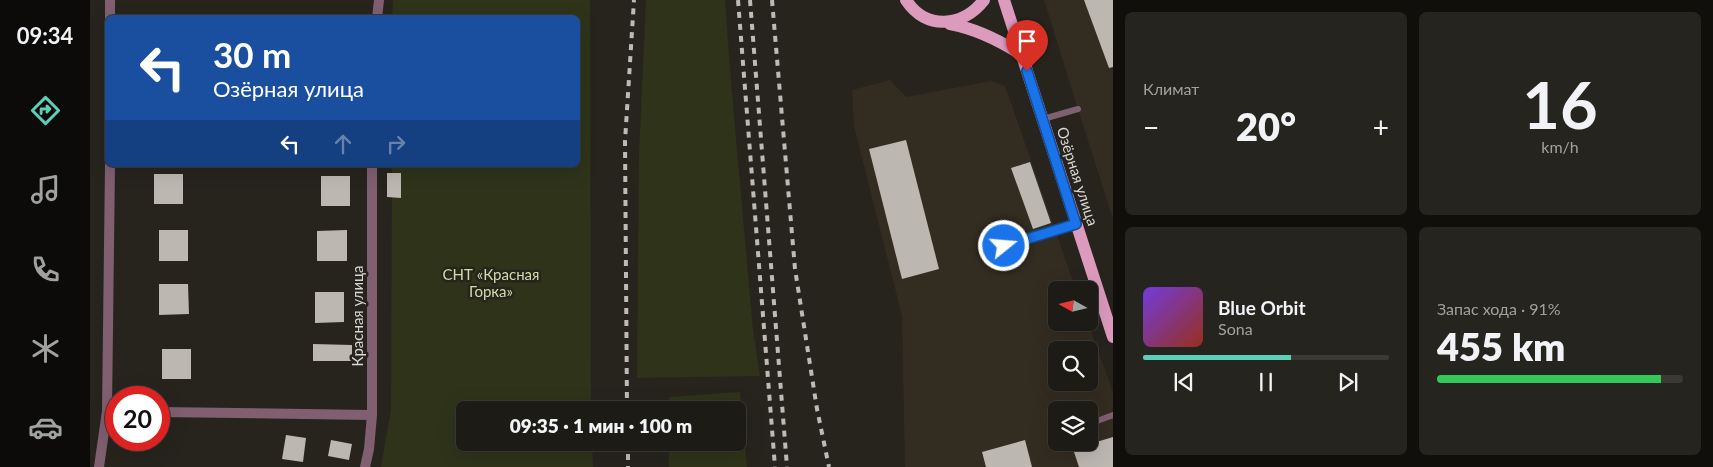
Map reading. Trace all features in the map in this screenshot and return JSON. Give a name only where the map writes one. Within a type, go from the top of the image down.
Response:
[{"type":"main road","points":[[906,0],[915,11],[926,18],[967,27],[986,34],[1022,55]]},
{"type":"main road","points":[[940,22],[954,21],[966,16],[976,10],[984,0]]},
{"type":"main road","name":"Озёрная улица","points":[[1004,0],[1113,337]]},
{"type":"street","points":[[110,0],[110,15]]},
{"type":"street","points":[[378,0],[378,15]]},
{"type":"street","points":[[110,167],[112,386]]},
{"type":"street","name":"Красная улица","points":[[365,467],[369,449],[372,415],[372,167]]},
{"type":"street","points":[[170,412],[372,415]]},
{"type":"street","points":[[99,467],[105,441]]},
{"type":"lane","points":[[1043,119],[1078,109]]},
{"type":"lane","points":[[1004,246],[1076,224]]},
{"type":"lane","points":[[1098,421],[1113,415]]},
{"type":"shaded area","points":[[1044,0],[1113,0],[1113,219],[1078,109]]},
{"type":"shaded area","points":[[890,80],[906,97],[991,81],[1005,86],[1073,281],[1048,281],[1048,331],[1091,331],[1095,341],[1048,341],[1048,391],[1098,391],[1098,351],[1113,392],[1113,467],[905,467],[902,316],[854,126],[852,90]]},
{"type":"green space","name":"СНТ «Красная Горка»","points":[[393,0],[590,0],[591,401],[456,401],[456,451],[592,451],[593,467],[381,467],[391,409],[392,167],[580,167],[580,15],[392,15]]},
{"type":"green space","points":[[646,0],[725,0],[753,330],[760,376],[637,378],[639,154]]},
{"type":"green space","points":[[740,392],[741,401],[669,401],[669,397]]},
{"type":"green space","points":[[669,451],[746,451],[747,467],[669,467]]},
{"type":"building","points":[[1084,0],[1113,0],[1113,67],[1109,68]]},
{"type":"building","points":[[906,140],[939,269],[902,279],[869,149]]},
{"type":"building","points":[[1030,162],[1051,223],[1033,229],[1011,168]]},
{"type":"building","points":[[387,173],[401,173],[401,198],[387,197]]},
{"type":"building","points":[[154,174],[183,174],[183,204],[154,204]]},
{"type":"building","points":[[321,176],[350,176],[350,206],[321,206]]},
{"type":"building","points":[[159,230],[188,230],[188,261],[159,261]]},
{"type":"building","points":[[347,230],[347,261],[317,261],[317,231]]},
{"type":"building","points":[[159,284],[188,284],[189,314],[159,315]]},
{"type":"building","points":[[315,292],[344,292],[344,322],[315,323]]},
{"type":"building","points":[[313,344],[352,345],[352,361],[313,361]]},
{"type":"building","points":[[162,349],[191,349],[191,379],[162,379]]},
{"type":"building","points":[[286,435],[306,438],[303,462],[282,459]]},
{"type":"building","points":[[1113,437],[1113,467],[1079,467],[1074,451],[1098,451],[1098,442]]},
{"type":"building","points":[[331,440],[352,444],[349,460],[328,456]]},
{"type":"building","points":[[1025,440],[1032,467],[986,467],[982,452]]},
{"type":"railway","points":[[627,401],[625,141],[634,0]]},
{"type":"railway","points":[[738,0],[775,467]]},
{"type":"railway","points":[[750,0],[787,467]]},
{"type":"railway","points":[[772,0],[795,269],[817,409],[829,467]]},
{"type":"railway","points":[[628,451],[628,467]]},
{"type":"route","points":[[1004,246],[1076,224],[1027,71]]}]
